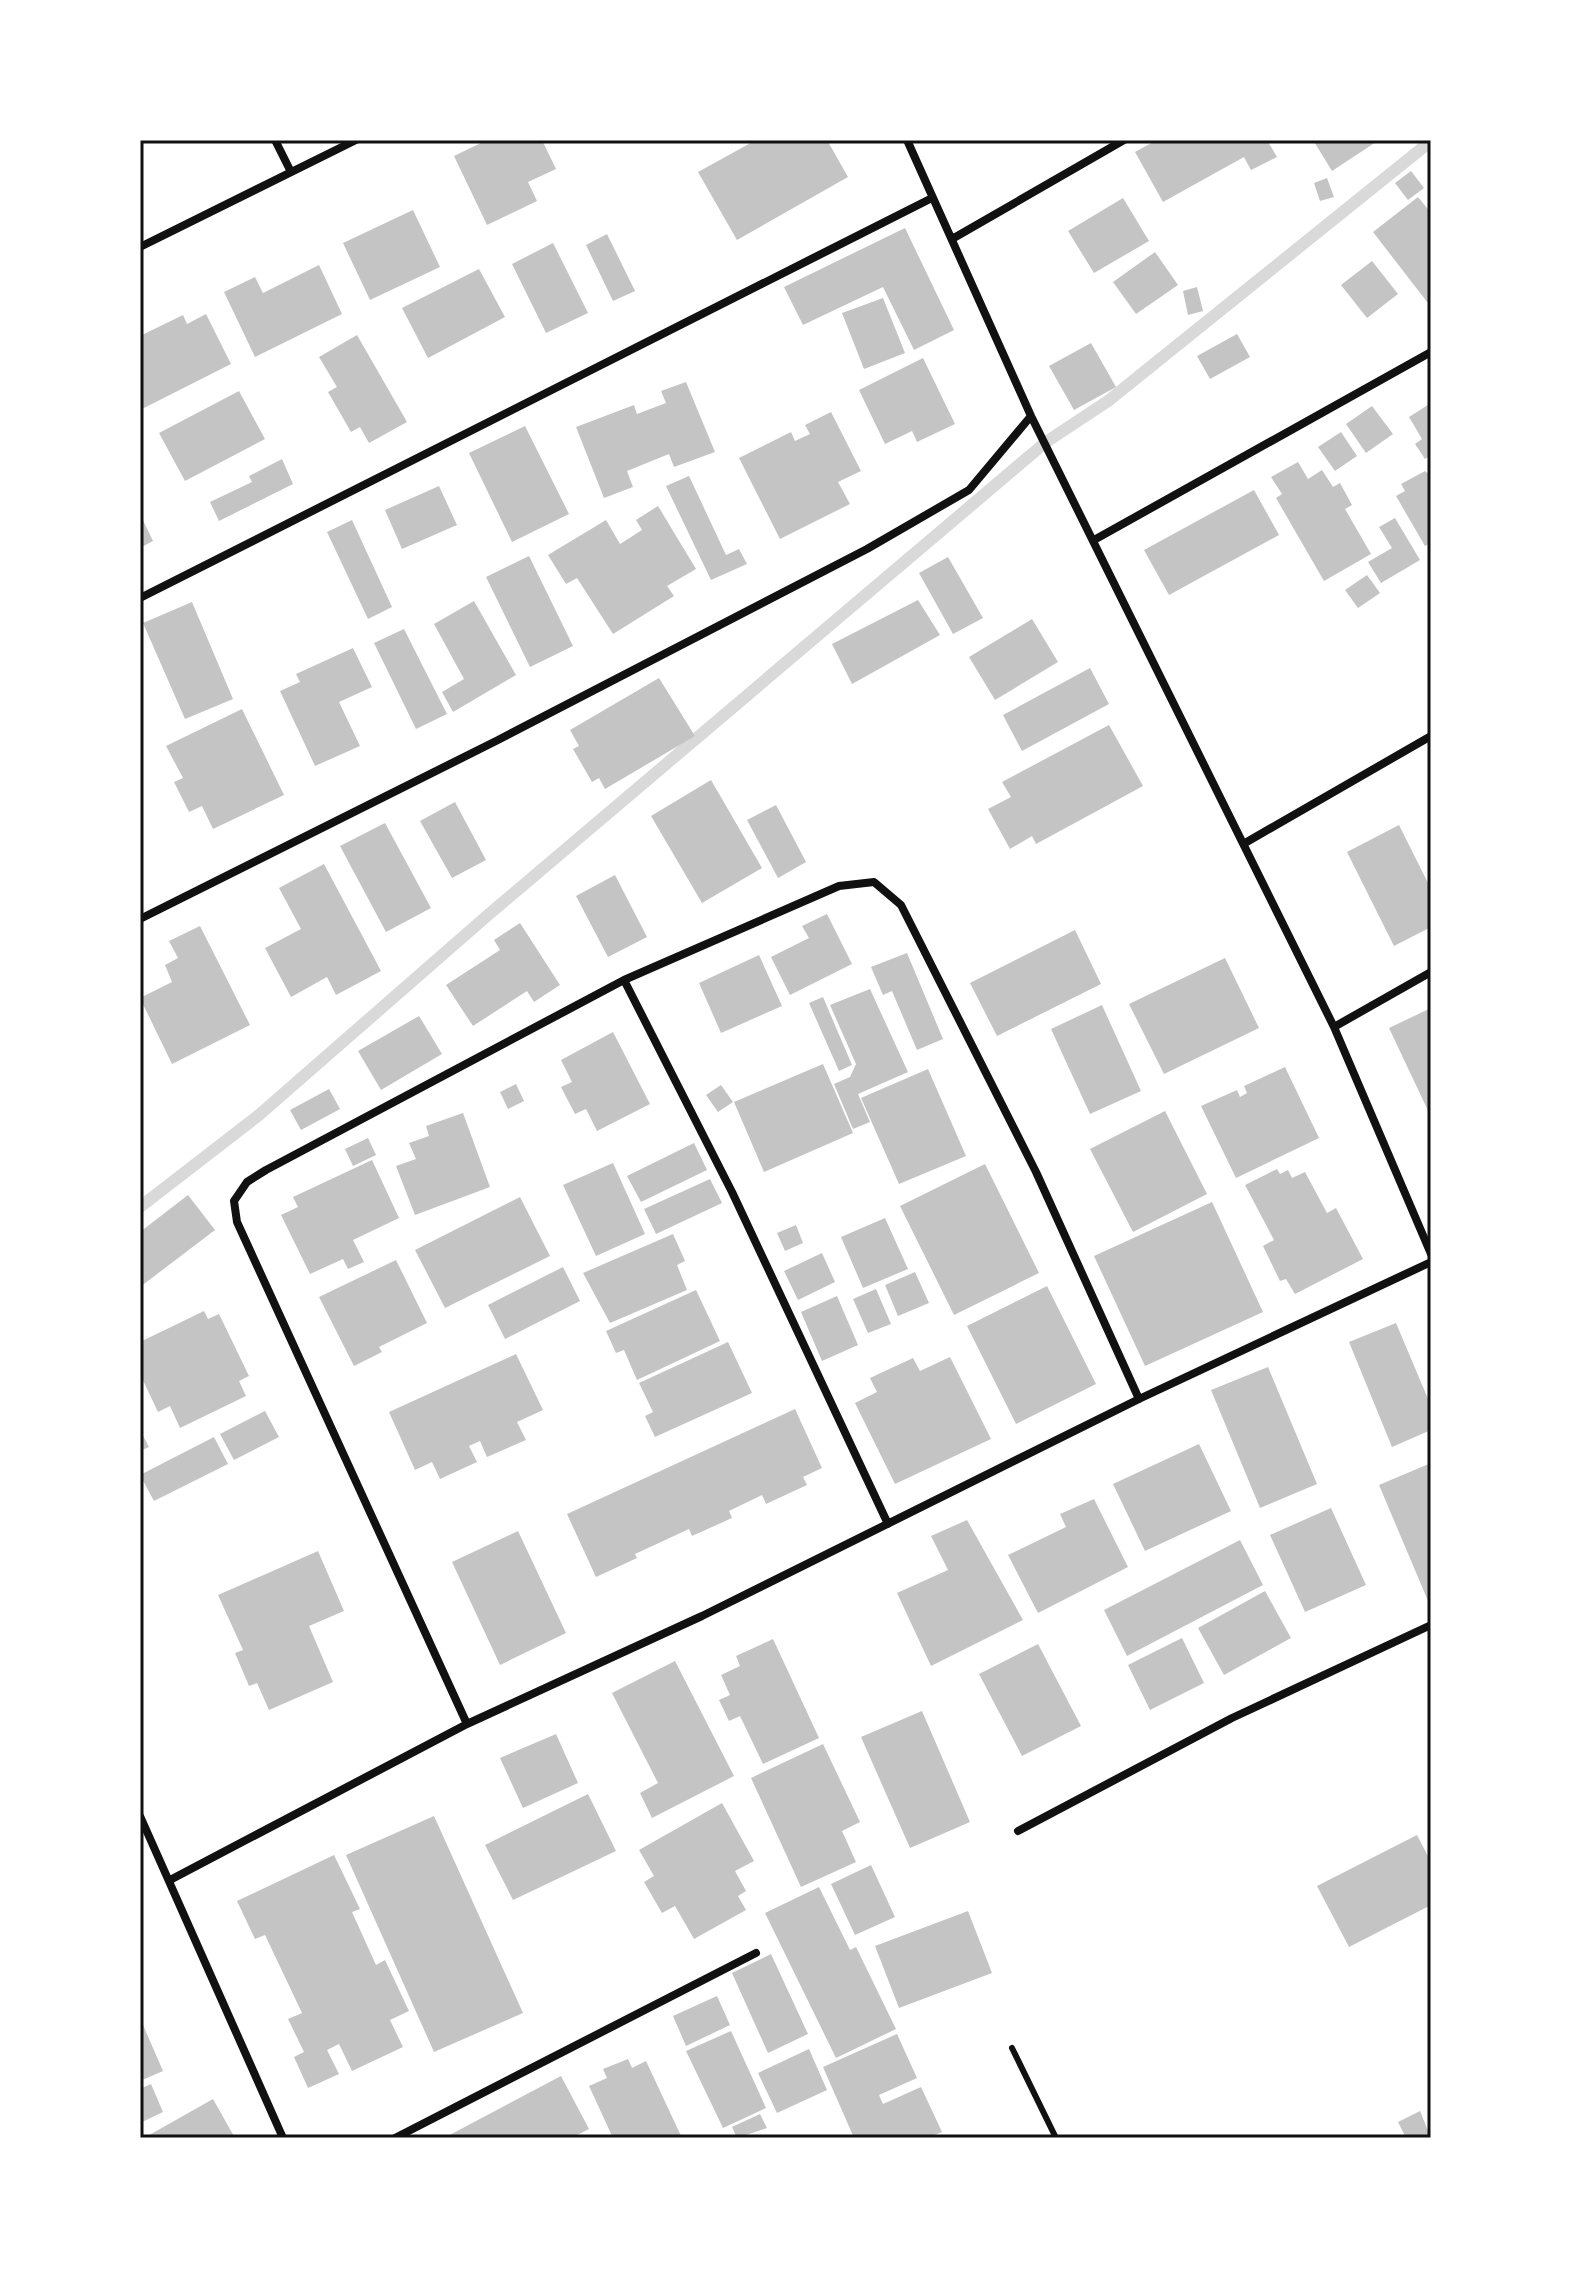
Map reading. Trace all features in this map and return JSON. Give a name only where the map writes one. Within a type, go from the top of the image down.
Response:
[{"type":"street","points":[[275,140],[291,172]]},
{"type":"street","points":[[140,247],[356,140]]},
{"type":"street","points":[[907,140],[1031,416],[1334,1027],[1431,1254]]},
{"type":"street","points":[[952,239],[1124,140]]},
{"type":"street","points":[[140,598],[932,198]]},
{"type":"street","points":[[1094,540],[1431,352]]},
{"type":"street","points":[[140,919],[498,740],[867,549],[969,490],[1031,416]]},
{"type":"street","points":[[1245,843],[1431,736]]},
{"type":"street","points":[[467,1724],[237,1222],[234,1201],[247,1182],[266,1170],[624,980],[839,886],[874,882],[901,905],[1036,1172],[1139,1399]]},
{"type":"street","points":[[1334,1027],[1431,972]]},
{"type":"street","points":[[624,980],[732,1192],[888,1524]]},
{"type":"street","points":[[170,1880],[467,1724],[702,1616],[1139,1399],[1431,1262]]},
{"type":"street","points":[[1018,1831],[1232,1718],[1431,1625]]},
{"type":"street","points":[[140,1816],[283,2138]]},
{"type":"street","points":[[395,2138],[756,1953]]},
{"type":"lane","points":[[1012,2048],[1056,2138]]},
{"type":"building","points":[[487,140],[542,140],[556,169],[528,182],[537,201],[487,225],[454,156]]},
{"type":"building","points":[[756,140],[827,140],[848,177],[737,240],[698,172]]},
{"type":"building","points":[[1157,140],[1267,140],[1277,157],[1251,170],[1244,157],[1163,202],[1135,152]]},
{"type":"building","points":[[1313,140],[1379,140],[1332,171]]},
{"type":"building","points":[[1411,171],[1424,188],[1408,200],[1395,183]]},
{"type":"building","points":[[1327,178],[1334,197],[1320,201],[1314,183]]},
{"type":"building","points":[[1418,197],[1431,213],[1431,307],[1373,232]]},
{"type":"building","points":[[1123,198],[1149,241],[1094,273],[1068,231]]},
{"type":"building","points":[[413,210],[440,267],[370,300],[343,243]]},
{"type":"building","points":[[905,228],[954,330],[914,350],[883,287],[803,325],[784,287]]},
{"type":"building","points":[[607,234],[635,291],[613,301],[586,245]]},
{"type":"building","points":[[553,243],[588,313],[546,333],[512,264]]},
{"type":"building","points":[[1155,252],[1178,285],[1136,314],[1113,282]]},
{"type":"building","points":[[1372,261],[1398,294],[1367,318],[1341,285]]},
{"type":"building","points":[[319,265],[342,314],[255,357],[224,292],[255,277],[263,293]]},
{"type":"building","points":[[479,269],[505,317],[428,358],[402,308]]},
{"type":"building","points":[[1197,287],[1203,311],[1188,315],[1183,291]]},
{"type":"building","points":[[883,298],[905,353],[864,369],[842,313]]},
{"type":"building","points":[[206,314],[231,364],[140,410],[140,336],[183,315],[187,324]]},
{"type":"building","points":[[1237,334],[1250,357],[1210,379],[1197,356]]},
{"type":"building","points":[[357,335],[407,422],[369,443],[360,427],[351,432],[328,392],[337,387],[319,357]]},
{"type":"building","points":[[1091,343],[1116,387],[1074,410],[1049,366]]},
{"type":"building","points":[[923,358],[955,424],[917,442],[912,431],[885,444],[859,390]]},
{"type":"building","points":[[686,382],[715,452],[674,467],[669,454],[627,471],[633,487],[604,498],[576,427],[634,405],[637,414],[666,403],[661,391]]},
{"type":"building","points":[[239,391],[265,439],[185,481],[159,433]]},
{"type":"building","points":[[1431,403],[1431,455],[1425,459],[1415,444],[1422,439],[1409,417]]},
{"type":"building","points":[[1372,406],[1393,434],[1366,453],[1346,424]]},
{"type":"building","points":[[831,412],[861,471],[838,482],[850,504],[780,539],[739,458],[791,432],[795,441],[810,434],[805,425]]},
{"type":"building","points":[[525,426],[569,514],[512,542],[469,453]]},
{"type":"building","points":[[1341,432],[1357,456],[1335,471],[1318,447]]},
{"type":"building","points":[[282,459],[293,484],[219,521],[210,502],[252,482],[249,476]]},
{"type":"building","points":[[1298,462],[1308,479],[1322,470],[1333,487],[1340,483],[1352,505],[1345,509],[1371,554],[1324,581],[1276,498],[1282,494],[1271,477]]},
{"type":"building","points":[[1425,471],[1431,476],[1431,543],[1425,546],[1396,496],[1405,491],[1401,484]]},
{"type":"building","points":[[689,476],[726,555],[739,549],[747,564],[711,580],[666,486]]},
{"type":"building","points":[[439,486],[457,525],[402,549],[385,510]]},
{"type":"building","points":[[1254,490],[1279,535],[1169,595],[1144,550]]},
{"type":"building","points":[[658,506],[696,569],[667,586],[674,596],[613,634],[577,578],[566,584],[548,555],[606,520],[620,544],[642,530],[636,520]]},
{"type":"building","points":[[140,514],[153,541],[140,548]]},
{"type":"building","points":[[1395,518],[1420,560],[1381,583],[1368,562],[1392,548],[1379,527]]},
{"type":"building","points":[[352,520],[392,607],[368,619],[327,532]]},
{"type":"building","points":[[529,556],[573,646],[530,667],[486,577]]},
{"type":"building","points":[[948,557],[983,618],[953,634],[919,573]]},
{"type":"building","points":[[1367,575],[1380,593],[1358,608],[1345,590]]},
{"type":"building","points":[[918,600],[940,635],[852,684],[832,644]]},
{"type":"building","points":[[474,601],[516,675],[453,712],[442,692],[464,679],[434,624]]},
{"type":"building","points":[[192,602],[233,699],[185,719],[143,623]]},
{"type":"building","points":[[1032,619],[1058,662],[995,700],[969,657]]},
{"type":"building","points":[[404,629],[447,714],[416,729],[374,643]]},
{"type":"building","points":[[353,648],[372,687],[339,702],[360,746],[315,766],[280,691],[300,682],[296,674]]},
{"type":"building","points":[[1090,668],[1109,704],[1022,751],[1003,715]]},
{"type":"building","points":[[659,678],[695,736],[605,789],[599,778],[592,782],[573,749],[579,746],[570,730]]},
{"type":"building","points":[[242,709],[284,795],[213,829],[202,806],[189,812],[174,782],[183,778],[166,746]]},
{"type":"building","points":[[1109,725],[1143,786],[1036,844],[1032,836],[1010,849],[988,809],[1011,797],[1002,782]]},
{"type":"building","points":[[711,780],[762,868],[702,903],[651,816]]},
{"type":"building","points":[[455,802],[486,860],[452,878],[420,821]]},
{"type":"building","points":[[776,805],[806,862],[778,878],[747,820]]},
{"type":"building","points":[[385,823],[431,908],[386,932],[340,846]]},
{"type":"building","points":[[1399,825],[1431,889],[1431,927],[1394,946],[1347,852]]},
{"type":"building","points":[[324,864],[381,971],[336,995],[327,977],[291,997],[265,948],[301,929],[279,888]]},
{"type":"building","points":[[615,875],[647,937],[608,957],[576,896]]},
{"type":"building","points":[[827,914],[852,964],[790,995],[771,957],[809,938],[802,926]]},
{"type":"building","points":[[520,923],[560,985],[534,1002],[527,991],[473,1026],[446,985],[500,950],[494,940]]},
{"type":"building","points":[[200,926],[250,1025],[172,1064],[140,998],[172,982],[165,965],[178,958],[169,941]]},
{"type":"building","points":[[1075,930],[1101,984],[997,1036],[970,983]]},
{"type":"building","points":[[907,953],[943,1039],[917,1050],[892,991],[883,995],[871,967]]},
{"type":"building","points":[[759,955],[782,1006],[721,1033],[699,983]]},
{"type":"building","points":[[1225,958],[1259,1028],[1164,1074],[1129,1004]]},
{"type":"building","points":[[870,989],[908,1072],[858,1094],[870,1122],[853,1129],[834,1084],[850,1077],[856,1064],[830,1005]]},
{"type":"building","points":[[823,997],[852,1065],[839,1071],[809,1003]]},
{"type":"building","points":[[1102,1005],[1141,1091],[1090,1114],[1051,1029]]},
{"type":"building","points":[[1431,1008],[1431,1117],[1389,1028]]},
{"type":"building","points":[[419,1016],[442,1054],[381,1090],[358,1051]]},
{"type":"building","points":[[613,1032],[650,1104],[597,1131],[586,1109],[575,1114],[561,1087],[572,1082],[561,1060]]},
{"type":"building","points":[[823,1064],[853,1133],[764,1172],[734,1102]]},
{"type":"building","points":[[1285,1067],[1319,1138],[1236,1178],[1201,1106],[1237,1090],[1240,1097],[1247,1093],[1244,1086]]},
{"type":"building","points":[[928,1069],[966,1156],[899,1184],[861,1098]]},
{"type":"building","points":[[516,1084],[524,1101],[508,1109],[500,1092]]},
{"type":"building","points":[[721,1085],[733,1102],[718,1112],[706,1095]]},
{"type":"building","points":[[329,1089],[340,1109],[301,1130],[290,1110]]},
{"type":"building","points":[[1165,1111],[1207,1194],[1133,1232],[1090,1149]]},
{"type":"building","points":[[463,1113],[490,1187],[415,1215],[396,1166],[416,1159],[409,1143],[429,1136],[426,1126]]},
{"type":"building","points":[[368,1138],[376,1155],[353,1166],[345,1149]]},
{"type":"building","points":[[694,1143],[707,1170],[641,1202],[627,1176]]},
{"type":"building","points":[[372,1160],[399,1218],[353,1240],[364,1262],[348,1269],[343,1259],[310,1274],[281,1215],[298,1207],[293,1197]]},
{"type":"building","points":[[613,1163],[645,1234],[596,1256],[563,1185]]},
{"type":"building","points":[[985,1164],[1039,1273],[954,1315],[900,1206]]},
{"type":"building","points":[[1277,1169],[1280,1174],[1288,1170],[1292,1178],[1305,1172],[1327,1213],[1336,1208],[1363,1259],[1295,1294],[1286,1279],[1280,1281],[1263,1246],[1274,1240],[1245,1185]]},
{"type":"building","points":[[710,1179],[722,1203],[656,1234],[644,1209]]},
{"type":"building","points":[[188,1195],[215,1230],[140,1287],[140,1232]]},
{"type":"building","points":[[520,1197],[550,1256],[445,1308],[415,1250]]},
{"type":"building","points":[[1212,1202],[1263,1312],[1145,1366],[1094,1256]]},
{"type":"building","points":[[885,1218],[908,1269],[863,1288],[841,1237]]},
{"type":"building","points":[[796,1225],[803,1243],[785,1251],[777,1233]]},
{"type":"building","points":[[673,1234],[685,1261],[677,1265],[687,1290],[610,1323],[583,1273]]},
{"type":"building","points":[[822,1253],[835,1282],[798,1300],[784,1271]]},
{"type":"building","points":[[396,1260],[427,1323],[379,1347],[382,1352],[354,1366],[319,1297]]},
{"type":"building","points":[[563,1267],[580,1301],[505,1339],[488,1305]]},
{"type":"building","points":[[915,1272],[929,1303],[898,1316],[885,1285]]},
{"type":"building","points":[[1047,1286],[1096,1384],[1016,1424],[967,1326]]},
{"type":"building","points":[[876,1289],[891,1324],[868,1333],[853,1299]]},
{"type":"building","points":[[696,1290],[720,1341],[637,1380],[624,1350],[616,1353],[606,1331]]},
{"type":"building","points":[[837,1296],[858,1345],[822,1361],[801,1312]]},
{"type":"building","points":[[204,1311],[208,1319],[219,1314],[249,1376],[239,1381],[246,1396],[180,1428],[170,1406],[158,1412],[140,1374],[143,1352],[140,1342]]},
{"type":"building","points":[[1396,1323],[1431,1406],[1431,1430],[1392,1447],[1349,1342]]},
{"type":"building","points":[[728,1342],[752,1393],[655,1437],[645,1416],[653,1412],[639,1383]]},
{"type":"building","points":[[516,1354],[543,1410],[517,1422],[526,1440],[487,1457],[480,1441],[469,1446],[477,1462],[440,1479],[432,1462],[415,1470],[389,1412]]},
{"type":"building","points":[[950,1357],[991,1439],[895,1484],[855,1403],[877,1392],[870,1378],[913,1358],[920,1371]]},
{"type":"building","points":[[1268,1367],[1317,1484],[1260,1508],[1211,1390]]},
{"type":"building","points":[[795,1409],[822,1468],[803,1477],[807,1485],[766,1504],[762,1495],[729,1511],[732,1518],[692,1536],[689,1529],[635,1554],[637,1558],[596,1577],[567,1514]]},
{"type":"building","points":[[265,1411],[279,1437],[234,1460],[220,1434]]},
{"type":"building","points":[[140,1430],[149,1447],[140,1451]]},
{"type":"building","points":[[214,1437],[228,1464],[154,1501],[140,1475]]},
{"type":"building","points":[[1199,1444],[1231,1511],[1145,1551],[1113,1484]]},
{"type":"building","points":[[1431,1463],[1431,1608],[1379,1485]]},
{"type":"building","points":[[1094,1499],[1128,1567],[1038,1613],[1008,1555],[1066,1527],[1060,1514]]},
{"type":"building","points":[[1331,1508],[1366,1585],[1305,1612],[1270,1535]]},
{"type":"building","points":[[967,1520],[1023,1620],[931,1666],[897,1593],[948,1570],[931,1536]]},
{"type":"building","points":[[518,1531],[566,1633],[500,1665],[452,1562]]},
{"type":"building","points":[[1240,1540],[1263,1585],[1127,1656],[1104,1610]]},
{"type":"building","points":[[318,1551],[344,1611],[309,1626],[333,1682],[269,1710],[257,1683],[249,1686],[235,1653],[243,1650],[218,1595]]},
{"type":"building","points":[[1265,1591],[1291,1638],[1224,1675],[1198,1628]]},
{"type":"building","points":[[1182,1638],[1204,1683],[1150,1710],[1128,1665]]},
{"type":"building","points":[[773,1639],[819,1738],[763,1764],[740,1716],[729,1721],[719,1700],[730,1695],[721,1675],[740,1666],[736,1656]]},
{"type":"building","points":[[1038,1644],[1081,1726],[1022,1756],[979,1674]]},
{"type":"building","points":[[675,1661],[734,1776],[652,1818],[640,1793],[658,1783],[612,1693]]},
{"type":"building","points":[[922,1711],[970,1822],[910,1848],[861,1737]]},
{"type":"building","points":[[556,1734],[578,1783],[523,1808],[500,1758]]},
{"type":"building","points":[[823,1744],[860,1822],[842,1831],[856,1862],[801,1887],[751,1778]]},
{"type":"building","points":[[588,1794],[616,1851],[513,1900],[485,1845]]},
{"type":"building","points":[[722,1803],[754,1861],[735,1871],[746,1891],[738,1896],[746,1910],[694,1939],[675,1906],[662,1913],[644,1882],[654,1876],[639,1850]]},
{"type":"building","points":[[434,1816],[523,2013],[434,2052],[346,1855]]},
{"type":"building","points":[[1417,1835],[1431,1862],[1431,1905],[1349,1947],[1317,1886]]},
{"type":"building","points":[[334,1855],[360,1909],[352,1912],[376,1965],[385,1960],[409,2011],[390,2020],[403,2047],[352,2071],[339,2044],[327,2050],[339,2074],[308,2088],[294,2057],[304,2052],[288,2019],[302,2013],[265,1935],[255,1939],[237,1901]]},
{"type":"building","points":[[871,1865],[895,1917],[855,1935],[831,1884]]},
{"type":"building","points":[[819,1887],[850,1950],[856,1947],[896,2029],[836,2058],[765,1913]]},
{"type":"building","points":[[968,1911],[992,1973],[899,2008],[875,1946]]},
{"type":"building","points":[[771,1954],[808,2034],[768,2053],[732,1973]]},
{"type":"building","points":[[717,1996],[730,2025],[686,2046],[673,2016]]},
{"type":"building","points":[[140,2018],[163,2071],[140,2081]]},
{"type":"building","points":[[731,2031],[766,2108],[723,2128],[686,2051]]},
{"type":"building","points":[[897,2034],[917,2078],[879,2095],[883,2104],[921,2087],[942,2132],[927,2138],[854,2138],[823,2067]]},
{"type":"building","points":[[809,2049],[827,2090],[777,2113],[758,2073]]},
{"type":"building","points":[[628,2059],[632,2068],[646,2061],[682,2138],[613,2138],[589,2086],[607,2078],[603,2069]]},
{"type":"building","points":[[561,2076],[589,2129],[571,2138],[444,2138]]},
{"type":"building","points":[[151,2084],[163,2112],[140,2123],[140,2089]]},
{"type":"building","points":[[213,2099],[235,2138],[144,2138]]},
{"type":"building","points":[[1420,2111],[1431,2138],[1406,2138],[1398,2122]]},
{"type":"building","points":[[760,2114],[767,2128],[737,2138],[732,2127]]},
{"type":"waterway","points":[[140,1207],[259,1115],[488,915],[1046,442],[1108,401],[1431,141]]}]
